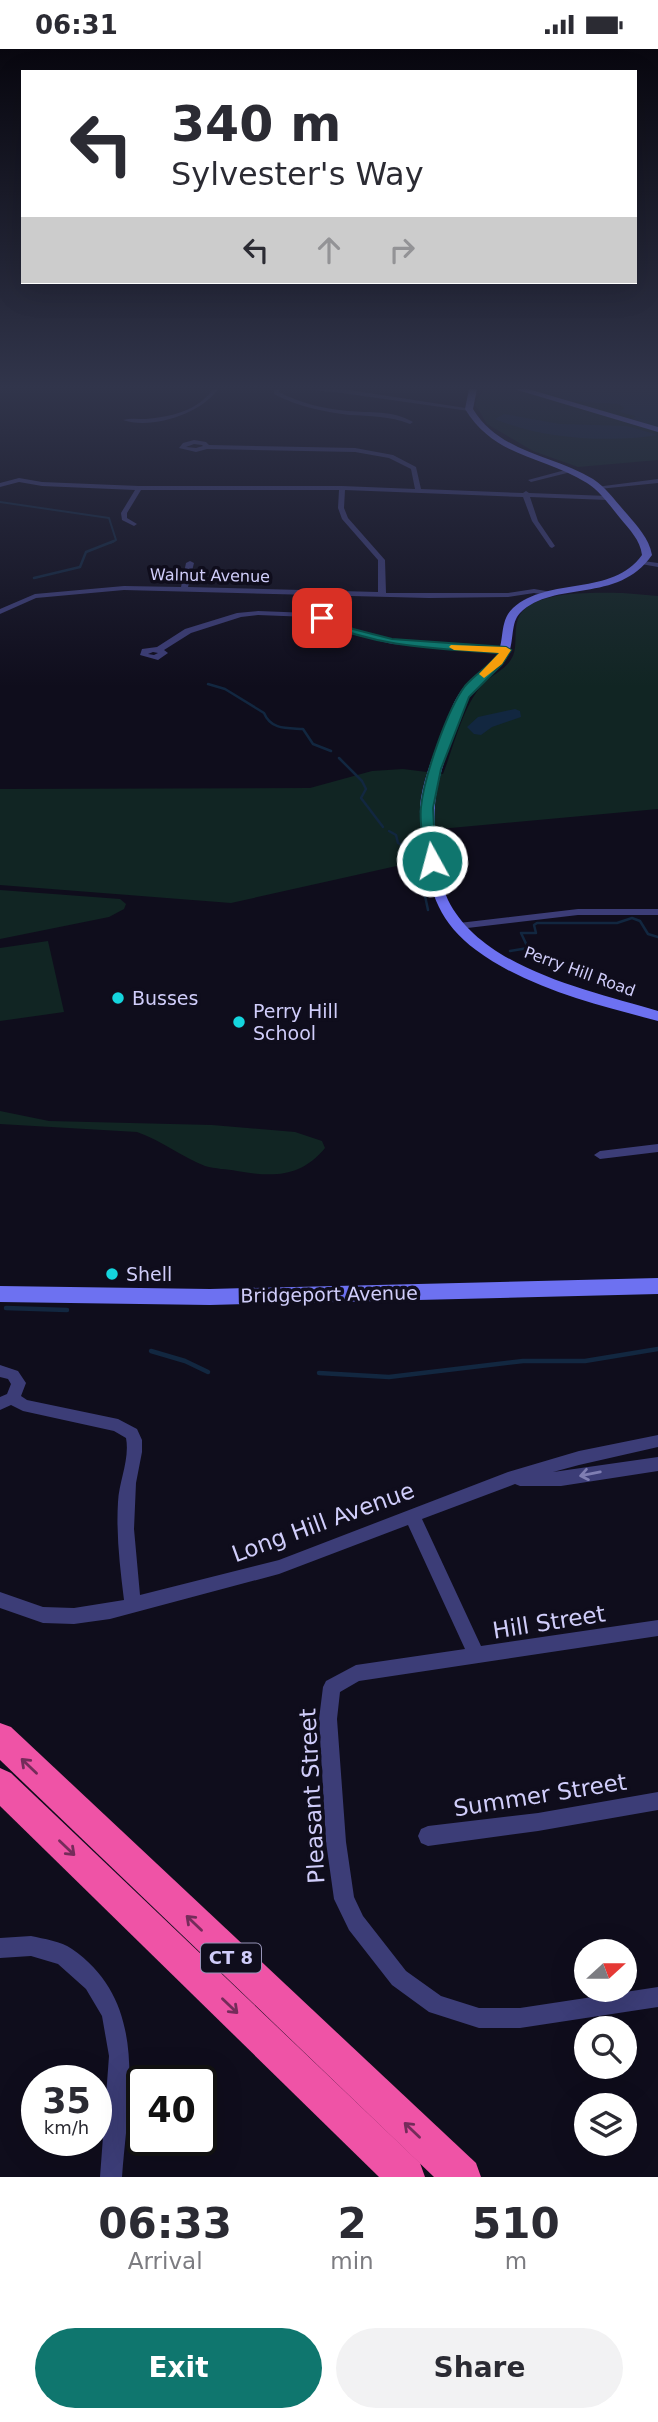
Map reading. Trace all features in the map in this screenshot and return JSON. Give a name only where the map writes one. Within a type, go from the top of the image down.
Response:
[{"type":"highway","name":"CT 8","points":[[0,1738],[462,2177]]},
{"type":"highway","name":"CT 8","points":[[0,1784],[406,2177]]},
{"type":"street","points":[[134,524],[124,519],[124,513],[139,488]]},
{"type":"street","points":[[342,488],[341,508],[345,519],[382,560],[382,594]]},
{"type":"street","points":[[354,488],[608,498]]},
{"type":"street","points":[[160,649],[188,631],[240,615],[258,613],[310,615],[350,631],[392,642],[506,650],[507,626],[512,615],[528,602],[549,594],[618,579],[643,563],[648,555],[644,541],[600,488]]},
{"type":"street","points":[[526,493],[531,515],[552,546]]},
{"type":"street","points":[[184,588],[190,563]]},
{"type":"street","points":[[643,563],[658,565]]},
{"type":"street","name":"Walnut Avenue","points":[[0,612],[43,594],[124,588],[484,596],[534,591],[549,594]]},
{"type":"street","name":"Perry Hill Road","points":[[506,650],[498,662],[471,686],[464,697],[435,769],[428,798],[427,824],[435,884],[442,902],[459,926],[492,953],[526,972],[658,1016]]},
{"type":"street","points":[[459,926],[578,912],[658,912]]},
{"type":"street","points":[[600,1155],[658,1148]]},
{"type":"street","name":"Bridgeport Avenue","points":[[0,1294],[210,1297],[658,1286]]},
{"type":"street","points":[[0,1371],[8,1372],[17,1378],[18,1388],[6,1401],[118,1425],[131,1434],[135,1450],[128,1483],[126,1549],[133,1605]]},
{"type":"street","name":"Long Hill Avenue","points":[[0,1600],[43,1615],[74,1616],[133,1605],[279,1567],[508,1479],[579,1458],[658,1441]]},
{"type":"street","points":[[508,1479],[561,1479],[658,1464]]},
{"type":"street","name":"Hill Street","points":[[412,1515],[477,1656],[657,1632]]},
{"type":"street","name":"Pleasant Street","points":[[477,1656],[356,1673],[332,1687],[328,1720],[336,1842],[344,1899],[356,1923],[399,1978],[436,2005],[479,2018],[520,2018],[658,1997]]},
{"type":"street","name":"Summer Street","points":[[428,1836],[538,1822],[658,1801]]},
{"type":"street","points":[[0,1948],[31,1946],[64,1955],[93,1982],[112,2013],[120,2056],[111,2177]]},
{"type":"green space","points":[[623,593],[658,596],[658,809],[418,831],[419,861],[231,903],[0,885],[0,789],[310,788],[372,771],[403,769],[443,774],[475,694],[513,657],[518,619],[525,609],[535,602],[565,595]]},
{"type":"green space","points":[[0,890],[120,899],[126,904],[124,909],[109,917],[0,939]]},
{"type":"green space","points":[[48,941],[64,1012],[0,1021],[0,948]]},
{"type":"green space","points":[[0,1111],[49,1121],[212,1125],[295,1132],[322,1141],[325,1148],[316,1158],[296,1170],[274,1174],[250,1173],[205,1166],[137,1132],[0,1124]]},
{"type":"water","points":[[515,709],[520,711],[521,717],[492,727],[481,735],[474,734],[467,727],[478,717]]},
{"type":"waterway","points":[[0,502],[109,518],[116,540],[114,541]]},
{"type":"waterway","points":[[34,578],[80,567],[86,552],[114,541]]},
{"type":"waterway","points":[[110,543],[114,541]]},
{"type":"waterway","points":[[208,684],[225,689],[264,713],[275,725],[303,729],[313,744],[331,751]]},
{"type":"waterway","points":[[339,758],[362,781],[366,789],[361,798],[383,827]]},
{"type":"waterway","points":[[389,831],[396,835],[398,843],[416,853],[428,910]]},
{"type":"waterway","points":[[510,951],[528,948],[521,933],[536,933],[534,925],[537,923],[617,923],[632,918],[640,921],[648,934],[658,937]]},
{"type":"waterway","points":[[6,1308],[67,1310]]},
{"type":"waterway","points":[[319,1373],[389,1377],[523,1361],[585,1361],[658,1349]]},
{"type":"waterway","points":[[151,1351],[185,1361],[208,1372]]},
{"type":"slow traffic","points":[[454,647],[506,650],[498,662],[484,674]]},
{"type":"place","name":"Busses","points":[[118,998]]},
{"type":"place","name":"Perry Hill School","points":[[239,1022]]},
{"type":"place","name":"Shell","points":[[112,1274]]},
{"type":"route","points":[[322,618],[350,631],[392,642],[506,650],[498,662],[471,686],[464,697],[435,769],[427,808],[432,861]]}]
